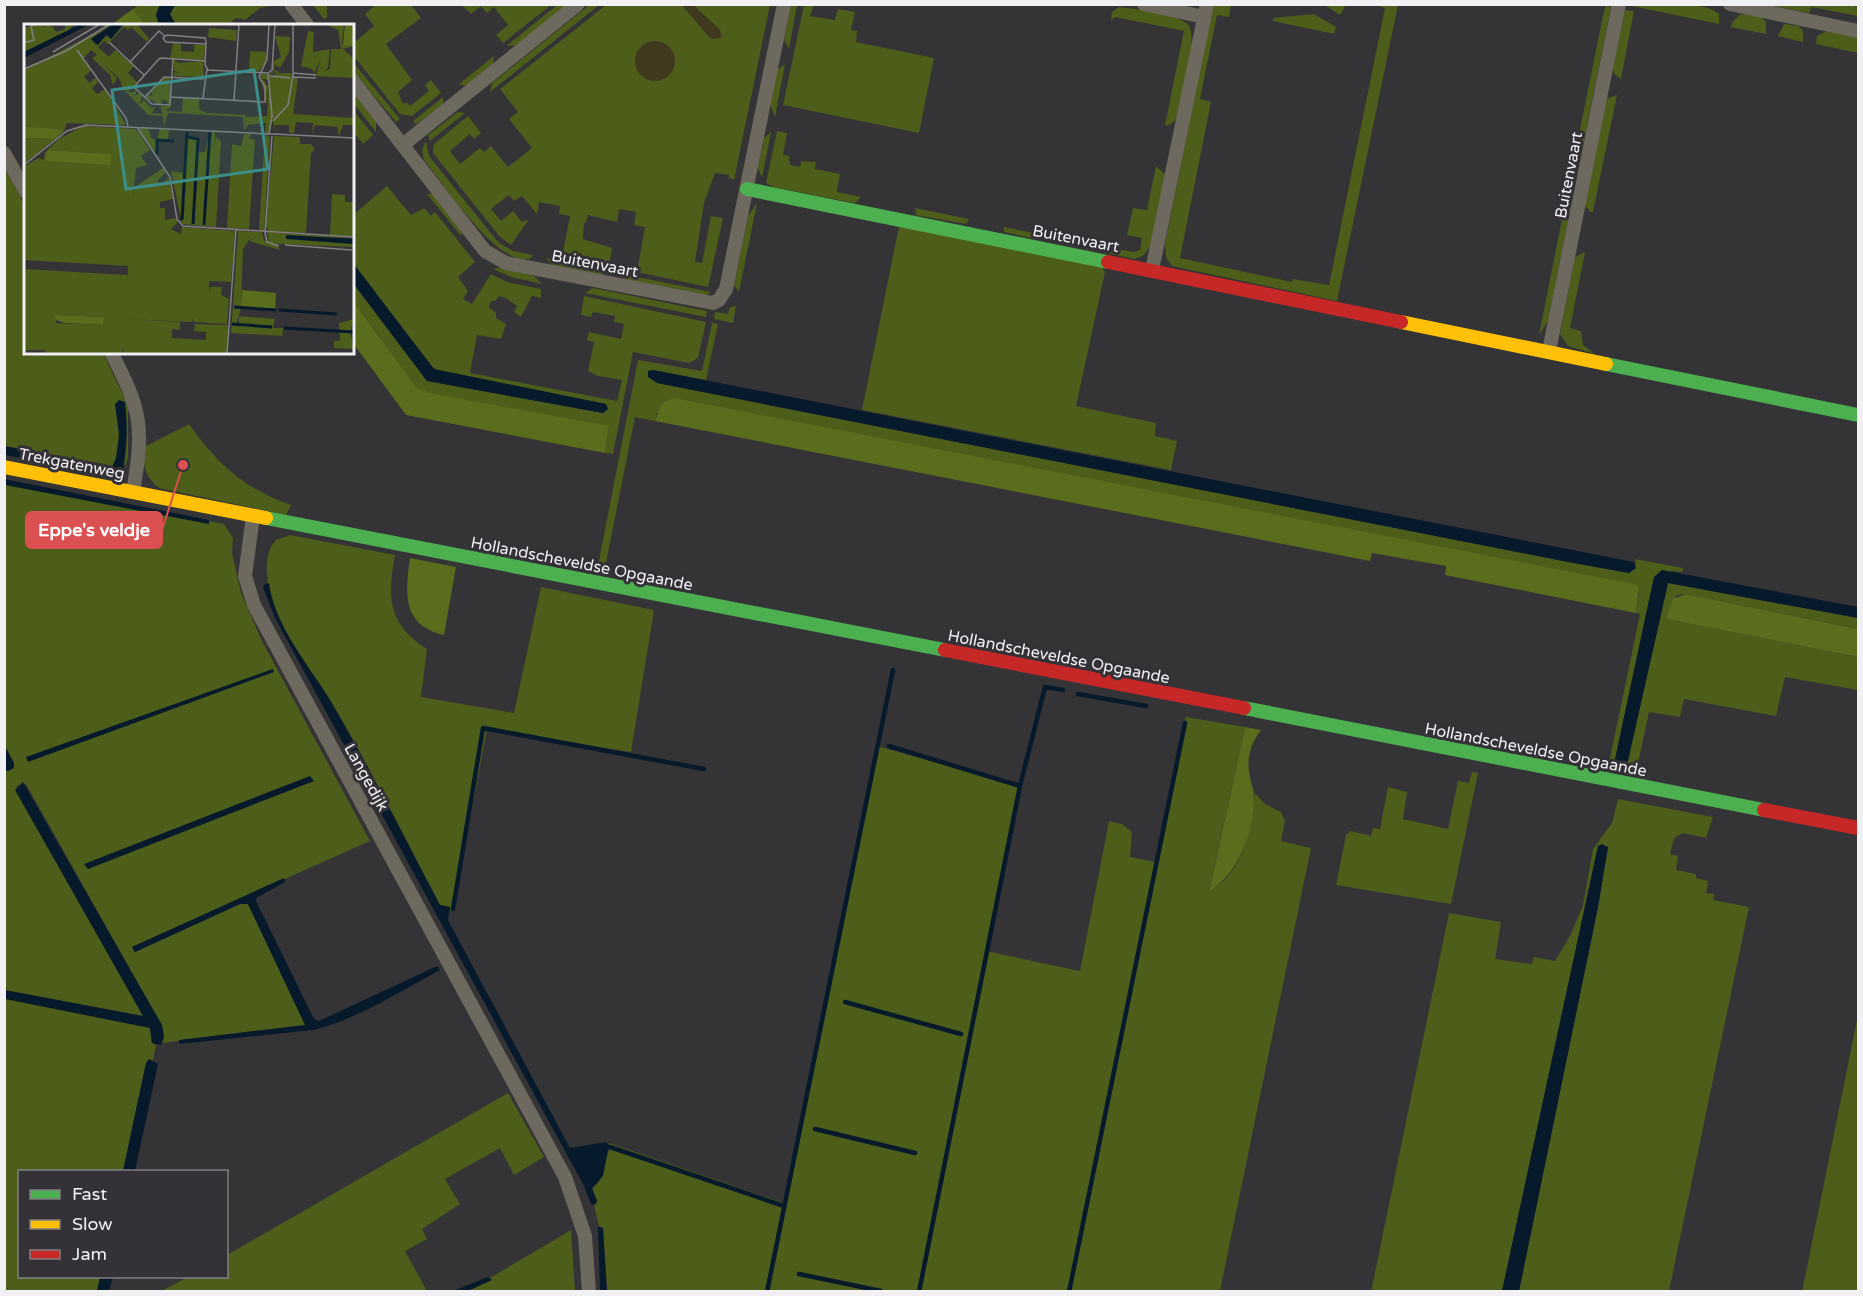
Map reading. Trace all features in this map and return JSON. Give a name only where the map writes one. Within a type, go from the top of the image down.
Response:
[{"type":"street","points":[[291,4],[306,24]]},
{"type":"street","points":[[404,144],[578,4]]},
{"type":"street","name":"Buitenvaart","points":[[354,82],[485,251],[506,263],[713,303],[719,300],[726,289],[784,4]]},
{"type":"street","points":[[1144,4],[1205,11],[1152,270]]},
{"type":"street","name":"Buitenvaart","points":[[1549,351],[1619,4]]},
{"type":"street","points":[[1730,4],[1858,31]]},
{"type":"street","points":[[4,153],[24,188]]},
{"type":"street","name":"Buitenvaart","points":[[747,189],[1858,415]]},
{"type":"street","points":[[112,354],[138,410],[140,440],[133,492],[252,516]]},
{"type":"street","name":"Trekgatenweg","points":[[4,467],[133,492]]},
{"type":"street","name":"Hollandscheveldse Opgaande","points":[[252,516],[1858,828]]},
{"type":"street","name":"Langedijk","points":[[252,516],[245,576],[254,605],[565,1177],[585,1236],[589,1292]]},
{"type":"green space","points":[[377,4],[411,5],[421,18],[386,44],[412,80],[398,92],[403,104],[406,102],[410,106],[429,91],[425,85],[431,80],[441,93],[412,116],[400,114],[354,56],[354,38],[356,41],[374,26],[365,14]]},
{"type":"green space","points":[[1325,4],[1346,5],[1340,15]]},
{"type":"green space","points":[[1676,4],[1702,7],[1719,14],[1719,24],[1627,5]]},
{"type":"green space","points":[[1844,4],[1858,7],[1858,16],[1811,7],[1809,13],[1769,5]]},
{"type":"green space","points":[[138,5],[160,5],[156,15],[159,24],[145,24],[133,9]]},
{"type":"green space","points":[[175,5],[276,5],[260,8],[245,20],[236,18],[228,24],[175,24],[170,14]]},
{"type":"green space","points":[[313,5],[327,5],[327,17],[324,19]]},
{"type":"green space","points":[[462,5],[551,5],[503,43],[496,35],[508,25],[494,7],[487,13],[481,6],[471,14]]},
{"type":"green space","points":[[557,5],[567,5],[518,45],[506,46]]},
{"type":"green space","points":[[589,5],[599,5],[490,92],[492,83]]},
{"type":"green space","points":[[606,5],[682,5],[710,38],[721,38],[720,30],[693,5],[770,5],[734,180],[729,178],[729,175],[715,173],[704,203],[695,262],[702,263],[711,216],[723,218],[708,287],[637,272],[645,227],[634,225],[636,212],[619,209],[617,222],[588,215],[584,223],[583,239],[612,248],[609,266],[562,257],[570,216],[559,214],[560,206],[539,202],[537,214],[522,196],[514,201],[509,195],[491,209],[501,221],[513,211],[522,222],[529,219],[511,245],[500,237],[433,153],[434,144],[468,116],[481,133],[474,139],[470,134],[450,151],[460,164],[480,148],[484,152],[491,146],[508,167],[532,148],[509,119],[518,112],[500,89]]},
{"type":"green space","points":[[791,5],[797,5],[789,49],[784,40]]},
{"type":"green space","points":[[804,5],[814,5],[810,16],[835,20],[838,9],[855,12],[851,30],[857,31],[856,42],[934,58],[919,133],[783,105]]},
{"type":"green space","points":[[1213,5],[1231,5],[1229,17],[1217,15],[1200,99],[1211,102],[1180,258],[1292,282],[1293,279],[1329,285],[1385,8],[1376,5],[1398,5],[1337,301],[1172,266],[1166,257],[1165,244]]},
{"type":"green space","points":[[1605,6],[1611,7],[1580,160],[1574,159]]},
{"type":"green space","points":[[1119,7],[1168,15],[1189,26],[1192,44],[1178,113],[1175,121],[1167,126],[1165,125],[1184,31],[1115,17],[1111,21],[1112,12]]},
{"type":"green space","points":[[133,9],[145,24],[112,24]]},
{"type":"green space","points":[[1625,10],[1634,11],[1621,79],[1614,74],[1613,67]]},
{"type":"green space","points":[[1314,14],[1336,27],[1334,34],[1273,21],[1273,18]]},
{"type":"green space","points":[[1741,14],[1761,17],[1766,22],[1766,34],[1731,27],[1733,21]]},
{"type":"green space","points":[[1784,24],[1799,26],[1803,32],[1803,42],[1778,36]]},
{"type":"green space","points":[[1827,31],[1858,37],[1858,53],[1816,44],[1817,36]]},
{"type":"green space","points":[[494,56],[493,64],[466,86],[459,84]]},
{"type":"green space","points":[[354,63],[400,119],[396,122],[354,72]]},
{"type":"green space","points":[[785,64],[775,117],[770,105],[777,70]]},
{"type":"green space","points":[[354,94],[376,121],[376,132],[354,104]]},
{"type":"green space","points":[[1617,95],[1593,212],[1590,212],[1585,205],[1606,99]]},
{"type":"green space","points":[[443,97],[443,105],[416,124],[413,121]]},
{"type":"green space","points":[[354,111],[373,135],[363,144],[354,133]]},
{"type":"green space","points":[[458,112],[465,113],[430,141],[428,135]]},
{"type":"green space","points":[[777,131],[787,133],[783,155],[789,156],[790,165],[800,167],[801,161],[816,162],[815,169],[840,174],[837,192],[861,197],[855,203],[773,187],[766,183]]},
{"type":"green space","points":[[771,132],[762,178],[758,168],[764,138]]},
{"type":"green space","points":[[426,141],[429,156],[498,242],[513,251],[533,255],[531,258],[518,258],[488,239],[424,160],[422,150]]},
{"type":"green space","points":[[1156,166],[1165,174],[1151,245],[1144,255],[1135,259],[1086,249],[1084,243],[1134,252],[1140,250],[1142,238],[1127,235],[1133,208],[1147,210]]},
{"type":"green space","points":[[4,167],[24,204],[24,354],[103,354],[128,405],[128,457],[126,464],[119,470],[5,449]]},
{"type":"green space","points":[[387,186],[411,215],[424,208],[431,216],[435,212],[475,262],[458,277],[468,291],[463,299],[472,304],[491,274],[507,282],[541,289],[541,298],[532,296],[521,317],[514,312],[517,306],[506,298],[499,296],[495,301],[491,301],[489,307],[496,313],[496,318],[506,324],[501,339],[477,335],[470,373],[617,401],[622,380],[598,376],[588,371],[594,342],[587,340],[589,332],[621,339],[624,324],[614,322],[615,316],[593,312],[591,317],[581,315],[584,296],[706,322],[698,358],[689,363],[633,352],[613,454],[605,453],[609,427],[430,393],[417,388],[354,302],[354,284],[427,381],[603,413],[605,404],[438,371],[430,365],[354,264],[354,214]]},
{"type":"green space","points":[[427,194],[433,194],[462,231],[461,236]]},
{"type":"green space","points":[[1566,199],[1572,201],[1548,321],[1539,335]]},
{"type":"green space","points":[[757,203],[739,292],[734,285],[748,216]]},
{"type":"green space","points":[[915,208],[969,219],[966,224],[916,215]]},
{"type":"green space","points":[[899,226],[1102,267],[1105,272],[1076,406],[1156,423],[1155,436],[1177,441],[1171,470],[862,410]]},
{"type":"green space","points":[[1004,227],[1039,234],[1036,239],[1004,232]]},
{"type":"green space","points":[[1585,252],[1570,328],[1581,331],[1583,345],[1595,354],[1568,346],[1560,334],[1575,257]]},
{"type":"green space","points":[[546,258],[608,271],[603,275],[552,266]]},
{"type":"green space","points":[[502,267],[534,276],[542,284],[511,277],[493,269]]},
{"type":"green space","points":[[623,274],[711,292],[707,295],[627,281]]},
{"type":"green space","points":[[593,288],[707,311],[706,317],[585,293]]},
{"type":"green space","points":[[354,302],[417,388],[431,393],[609,426],[605,453],[406,415],[354,344]]},
{"type":"green space","points":[[736,306],[733,323],[714,319],[715,312],[728,314],[730,307]]},
{"type":"green space","points":[[712,323],[718,324],[706,380],[653,370],[657,383],[1629,573],[1636,564],[1635,559],[1683,568],[1682,572],[1673,571],[1654,577],[1614,764],[1609,763],[1640,614],[1636,613],[1639,593],[657,413],[655,421],[635,417],[605,568],[598,566],[638,360],[702,371]]},
{"type":"green space","points":[[674,398],[1634,584],[1639,587],[1636,613],[1445,575],[1446,566],[1372,553],[1370,561],[655,421],[662,403]]},
{"type":"green space","points":[[189,424],[210,451],[233,474],[260,491],[291,505],[286,515],[159,488],[154,484],[146,470],[144,447]]},
{"type":"green space","points":[[4,482],[224,524],[233,538],[232,553],[241,593],[262,641],[370,841],[132,947],[135,952],[240,904],[248,904],[306,1021],[305,1025],[162,1043],[164,1039],[122,955],[26,784],[17,786],[16,790],[150,1028],[152,1043],[156,1045],[153,1060],[146,1063],[123,1170],[18,1170],[18,1278],[100,1278],[97,1291],[5,1291],[4,770],[8,771],[14,764],[4,746]]},
{"type":"green space","points":[[290,535],[395,555],[391,584],[393,609],[404,630],[427,649],[421,697],[514,713],[541,587],[654,610],[631,752],[487,729],[453,909],[450,911],[450,907],[440,905],[359,750],[281,624],[275,610],[268,583],[267,560],[276,540]]},
{"type":"green space","points":[[410,558],[456,567],[444,635],[420,624],[413,616],[407,596]]},
{"type":"green space","points":[[1668,583],[1858,618],[1858,629],[1686,594],[1677,595],[1666,619],[1858,657],[1858,690],[1785,677],[1776,716],[1684,699],[1680,717],[1649,712],[1637,768],[1627,765]]},
{"type":"green space","points":[[1686,594],[1858,629],[1858,657],[1666,619],[1673,599]]},
{"type":"green space","points":[[1186,717],[1245,727],[1209,891],[1231,873],[1238,861],[1248,835],[1255,793],[1265,804],[1281,812],[1285,821],[1281,841],[1311,848],[1220,1291],[607,1291],[603,1228],[599,1226],[594,1205],[597,1201],[592,1189],[599,1182],[610,1147],[606,1142],[784,1203],[877,746],[1020,786],[986,951],[1080,971],[1109,821],[1122,824],[1132,832],[1130,857],[1155,862]]},
{"type":"green space","points":[[1245,727],[1261,730],[1254,741],[1249,758],[1254,795],[1251,823],[1237,862],[1220,884],[1209,892]]},
{"type":"green space","points":[[1472,772],[1478,773],[1451,904],[1336,885],[1346,835],[1351,831],[1371,836],[1373,828],[1380,829],[1388,787],[1407,792],[1403,819],[1448,829],[1458,781],[1469,783]]},
{"type":"green space","points":[[1618,799],[1713,817],[1706,838],[1683,833],[1674,838],[1670,854],[1678,856],[1676,870],[1696,874],[1696,878],[1708,881],[1706,893],[1714,894],[1713,900],[1749,907],[1669,1291],[1519,1291],[1598,907],[1608,847],[1598,846],[1502,1291],[1371,1292],[1449,913],[1501,922],[1495,959],[1532,964],[1534,957],[1555,961],[1571,934],[1583,905],[1593,849],[1612,823]]},
{"type":"green space","points":[[1858,1015],[1858,1287],[1857,1291],[1802,1292]]},
{"type":"green space","points":[[508,1093],[544,1157],[514,1175],[500,1148],[445,1179],[460,1204],[422,1229],[427,1239],[405,1251],[427,1291],[161,1291],[186,1278],[228,1278],[228,1254]]},
{"type":"green space","points":[[571,1230],[575,1291],[467,1292],[491,1280],[490,1278]]},
{"type":"sand","points":[[682,5],[693,5],[720,30],[721,38],[712,39]]},
{"type":"sand","points":[[655,41],[663,42],[669,47],[674,53],[674,69],[669,75],[663,80],[655,81],[647,80],[641,75],[636,69],[635,61],[636,53],[641,47],[647,42]]},
{"type":"water","points":[[160,4],[175,5],[170,14],[175,24],[159,24],[156,15]]},
{"type":"water","points":[[354,264],[434,369],[606,404],[608,409],[603,413],[427,381],[354,284]]},
{"type":"water","points":[[653,370],[1634,562],[1636,568],[1629,573],[1568,562],[657,383],[648,377],[648,371]]},
{"type":"water","points":[[119,400],[125,402],[126,421],[126,448],[122,475],[105,474],[5,455],[5,446],[112,467],[116,458],[119,435],[115,404]]},
{"type":"water","points":[[4,479],[209,520],[209,524],[5,485]]},
{"type":"water","points":[[1662,570],[1858,607],[1858,618],[1668,583],[1627,765],[1619,767],[1614,764],[1654,577]]},
{"type":"water","points":[[266,583],[269,584],[278,616],[286,631],[330,700],[440,905],[450,907],[448,920],[570,1148],[606,1142],[609,1144],[603,1176],[592,1188],[597,1201],[595,1205],[591,1204],[583,1184],[275,618],[263,587]]},
{"type":"water","points":[[273,669],[274,672],[28,762],[26,757]]},
{"type":"water","points":[[5,746],[14,763],[14,768],[8,771],[5,770]]},
{"type":"water","points":[[310,776],[314,781],[88,869],[84,864]]},
{"type":"water","points":[[23,782],[162,1025],[164,1036],[161,1045],[152,1043],[150,1028],[5,999],[5,990],[143,1016],[15,790]]},
{"type":"water","points":[[1602,844],[1608,847],[1598,907],[1519,1291],[1502,1291],[1598,846]]},
{"type":"water","points":[[284,878],[285,882],[256,898],[256,901],[314,1019],[319,1021],[437,966],[440,970],[362,1012],[313,1030],[179,1044],[179,1040],[305,1025],[248,904],[240,904],[135,952],[132,947]]},
{"type":"water","points":[[149,1059],[158,1064],[135,1170],[123,1170],[146,1063]]},
{"type":"water","points":[[598,1227],[603,1228],[607,1291],[600,1291]]},
{"type":"water","points":[[488,1277],[492,1280],[467,1291],[453,1291]]},
{"type":"water","points":[[100,1278],[113,1278],[109,1291],[97,1291]]},
{"type":"waterway","points":[[767,1292],[893,670]]},
{"type":"waterway","points":[[1020,786],[1045,687],[1063,690]]},
{"type":"waterway","points":[[1078,694],[1146,706]]},
{"type":"waterway","points":[[1069,1292],[1185,723]]},
{"type":"waterway","points":[[453,909],[483,728],[704,769]]},
{"type":"waterway","points":[[889,746],[1020,786],[919,1292]]},
{"type":"waterway","points":[[845,1002],[961,1034]]},
{"type":"waterway","points":[[815,1129],[915,1153]]},
{"type":"waterway","points":[[610,1147],[784,1206]]},
{"type":"waterway","points":[[799,1274],[881,1291]]},
{"type":"traffic: fast","points":[[747,189],[1108,262]]},
{"type":"traffic: fast","points":[[1606,364],[1858,415]]},
{"type":"traffic: fast","points":[[266,518],[945,650]]},
{"type":"traffic: fast","points":[[1244,708],[1764,810]]},
{"type":"traffic: slow","points":[[1401,322],[1606,364]]},
{"type":"traffic: slow","points":[[4,467],[266,518]]},
{"type":"traffic: jam","points":[[1108,262],[1401,322]]},
{"type":"traffic: jam","points":[[945,650],[1244,708]]},
{"type":"traffic: jam","points":[[1764,810],[1858,828]]},
{"type":"place","name":"Eppe's veldje","points":[[183,465]]}]
